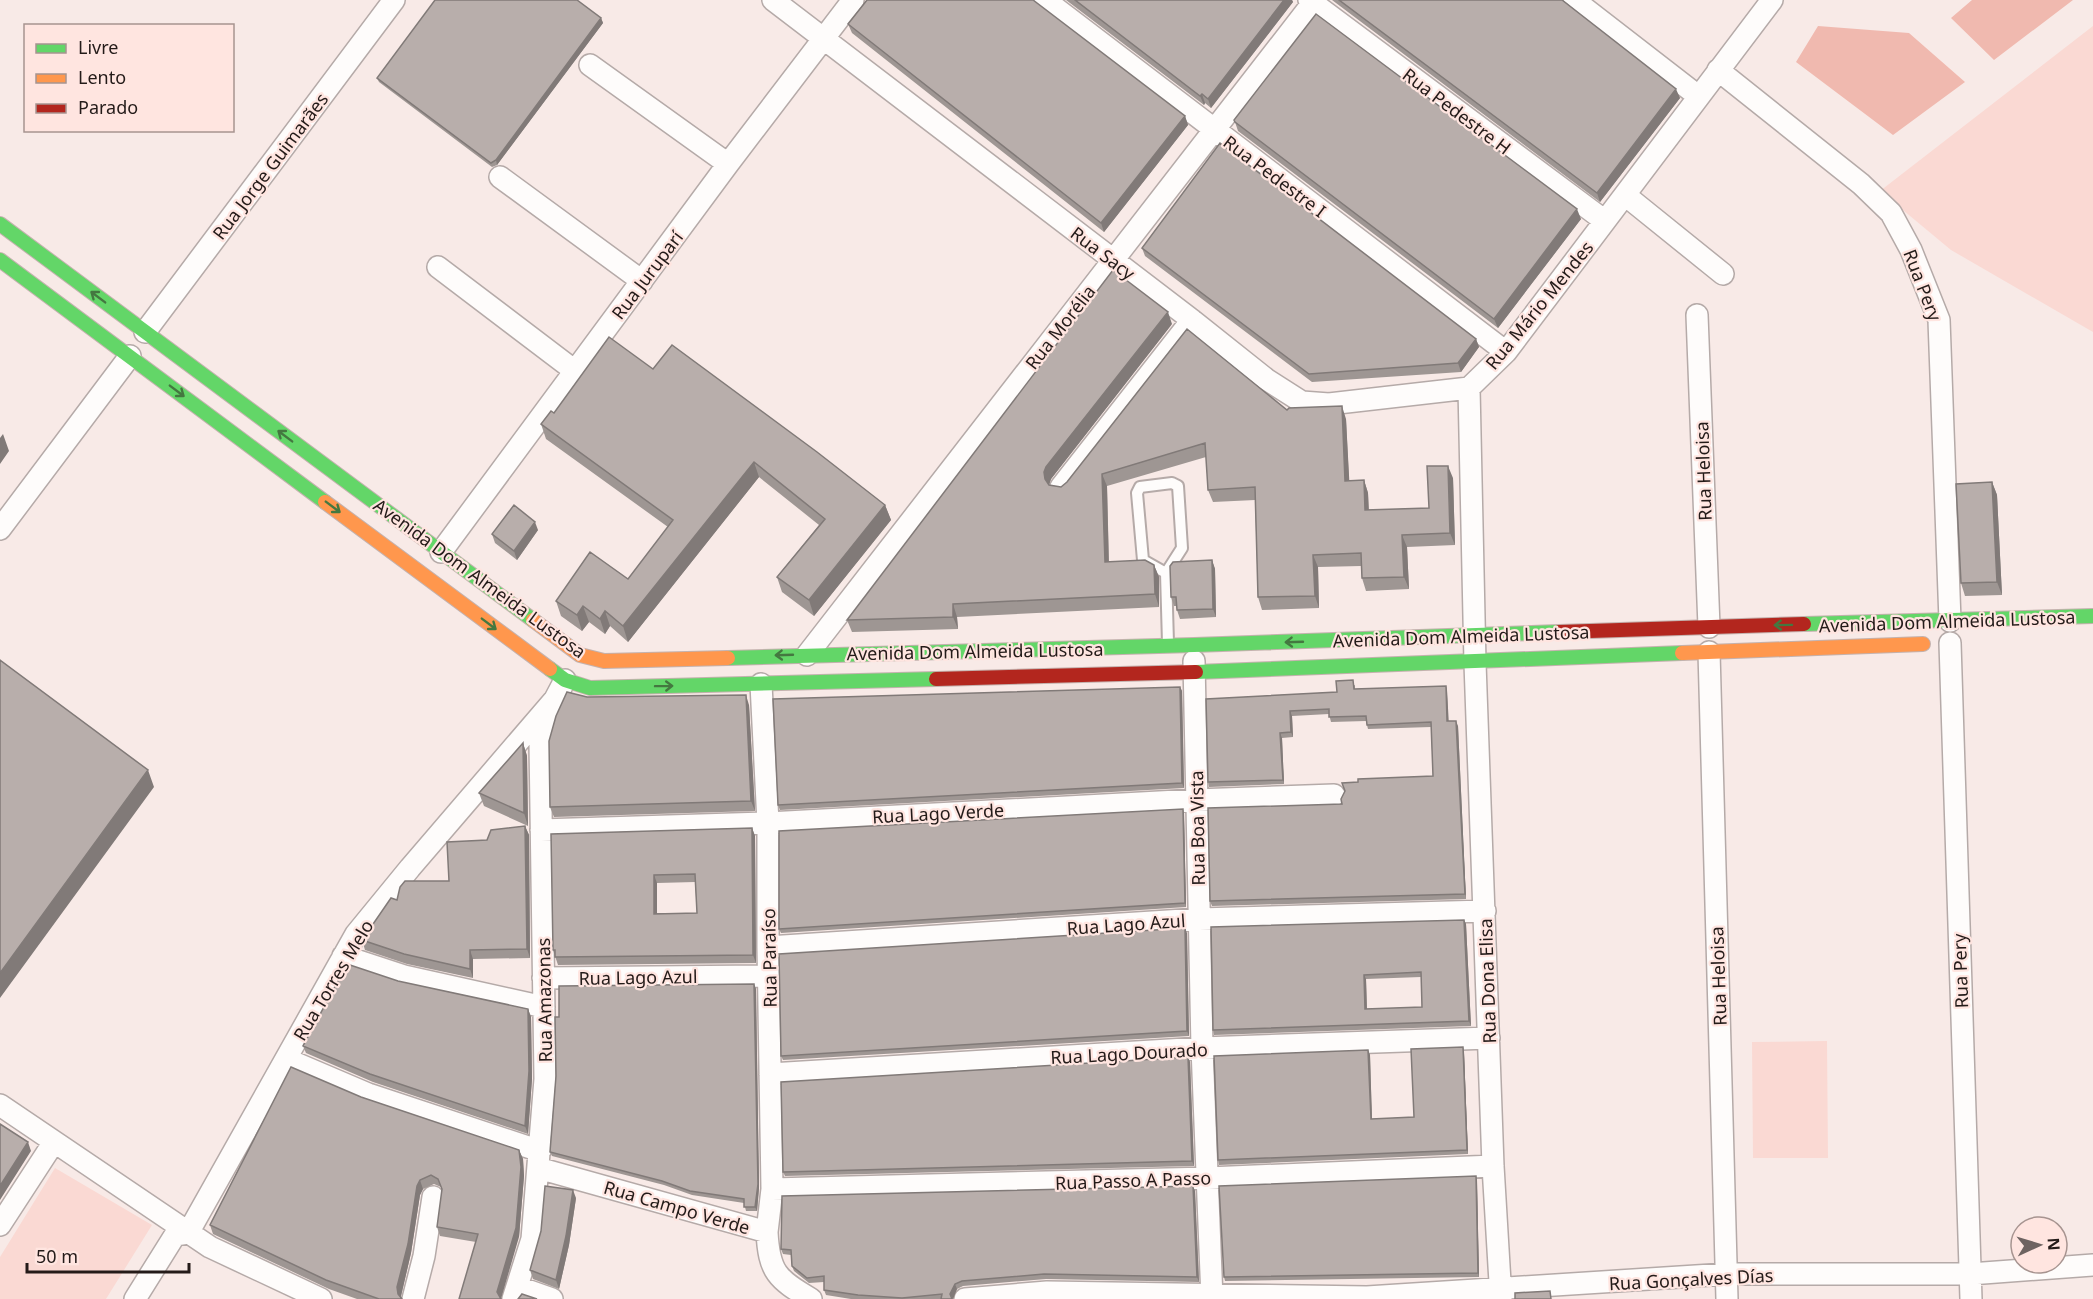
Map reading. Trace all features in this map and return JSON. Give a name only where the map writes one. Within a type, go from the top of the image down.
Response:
[{"type":"main road","name":"Avenida Dom Almeida Lustosa","points":[[0,224],[130,356],[565,680],[590,688],[1475,663],[1956,643]]},
{"type":"main road","name":"Avenida Dom Almeida Lustosa","points":[[0,261],[145,332],[580,655],[604,661],[1168,646],[2093,616]]},
{"type":"main road","points":[[866,681],[867,654]]},
{"type":"street","name":"Rua Jorge Guimarães","points":[[145,332],[394,0]]},
{"type":"street","name":"Rua Sacy","points":[[773,0],[1192,320],[1266,380],[1302,402],[1329,404],[1469,388]]},
{"type":"street","name":"Rua Juruparí","points":[[441,552],[728,164],[853,0]]},
{"type":"street","name":"Rua Pedestre I","points":[[1045,0],[1506,352]]},
{"type":"street","points":[[1574,0],[1698,96]]},
{"type":"street","name":"Rua Mário Mendes","points":[[1469,388],[1506,352],[1772,0]]},
{"type":"street","name":"Rua Morélia","points":[[807,655],[1112,260],[1216,130],[1312,1]]},
{"type":"street","name":"Rua Pedestre H","points":[[1312,1],[1605,221]]},
{"type":"street","points":[[590,65],[728,164]]},
{"type":"street","name":"Rua Pery","points":[[1718,70],[1861,183],[1891,213],[1911,250],[1939,320],[1950,621]]},
{"type":"street","points":[[500,177],[642,281]]},
{"type":"street","points":[[1626,195],[1723,274]]},
{"type":"street","points":[[438,267],[575,371]]},
{"type":"street","name":"Rua Heloisa","points":[[1697,315],[1709,627]]},
{"type":"street","points":[[1061,487],[1192,320]]},
{"type":"street","points":[[0,529],[130,356]]},
{"type":"street","points":[[1469,388],[1475,663]]},
{"type":"street","name":"Rua Pery","points":[[1956,643],[1971,1299]]},
{"type":"street","name":"Rua Boa Vista","points":[[1194,645],[1202,1048],[1212,1297]]},
{"type":"street","name":"Rua Heloisa","points":[[1708,652],[1727,1299]]},
{"type":"street","name":"Rua Dona Elisa","points":[[1475,663],[1493,1166],[1501,1294]]},
{"type":"street","name":"Rua Torres Melo","points":[[135,1299],[175,1235],[188,1233],[356,934],[555,699],[565,680]]},
{"type":"street","name":"Rua Paraíso","points":[[761,684],[768,823],[772,1190],[767,1232]]},
{"type":"street","name":"Rua Amazonas","points":[[515,1293],[532,1239],[545,1079],[540,743],[555,699]]},
{"type":"street","name":"Rua Lago Verde","points":[[541,830],[768,823],[1196,800],[1334,795]]},
{"type":"street","name":"Rua Lago Azul","points":[[768,947],[1199,919],[1485,911]]},
{"type":"street","points":[[343,956],[404,976],[544,1007]]},
{"type":"street","name":"Rua Lago Azul","points":[[543,978],[768,976]]},
{"type":"street","name":"Rua Lago Dourado","points":[[770,1074],[1202,1048],[1489,1038]]},
{"type":"street","name":"Rua Campo Verde","points":[[286,1059],[368,1094],[539,1160],[767,1232],[768,1252],[775,1273],[788,1286],[811,1299]]},
{"type":"street","points":[[0,1105],[210,1247],[321,1299]]},
{"type":"street","points":[[0,1225],[54,1142]]},
{"type":"street","name":"Rua Passo A Passo","points":[[772,1190],[1208,1178],[1493,1166]]},
{"type":"street","points":[[413,1299],[424,1256],[432,1197]]},
{"type":"street","name":"Rua Gonçalves Días","points":[[965,1299],[1047,1292],[1212,1297],[1501,1294],[1727,1275],[1970,1274],[2093,1266]]},
{"type":"street","points":[[515,1293],[552,1299]]},
{"type":"lane","points":[[1166,573],[1143,560],[1137,493],[1140,487],[1172,483],[1178,486],[1182,543],[1179,554],[1166,573],[1168,646]]},
{"type":"shaded area","points":[[1972,0],[2073,0],[1994,60],[1951,18]]},
{"type":"shaded area","points":[[1818,26],[1909,33],[1965,82],[1893,135],[1796,62]]},
{"type":"shaded area","points":[[2093,26],[2093,332],[1951,250],[1880,191]]},
{"type":"shaded area","points":[[1827,1041],[1828,1158],[1753,1158],[1752,1042]]},
{"type":"shaded area","points":[[55,1168],[152,1225],[106,1299],[0,1299],[0,1257]]},
{"type":"building","points":[[435,0],[577,0],[601,18],[496,160],[491,163],[377,78]]},
{"type":"building","points":[[867,0],[1033,0],[1185,116],[1101,223],[848,24]]},
{"type":"building","points":[[1075,0],[1284,0],[1208,99],[1202,94],[1200,96]]},
{"type":"building","points":[[1339,0],[1562,0],[1676,89],[1597,193]]},
{"type":"building","points":[[1316,14],[1577,209],[1494,319],[1235,122],[1234,120]]},
{"type":"building","points":[[1220,143],[1476,339],[1458,363],[1309,374],[1142,248]]},
{"type":"building","points":[[1113,270],[1168,312],[1046,467],[1045,479],[1049,485],[1061,487],[1067,482],[1187,329],[1287,410],[1289,408],[1342,406],[1345,481],[1364,480],[1365,510],[1429,508],[1427,466],[1448,466],[1450,533],[1402,535],[1404,577],[1362,578],[1361,553],[1313,555],[1315,596],[1258,597],[1255,487],[1208,490],[1205,443],[1102,474],[1105,562],[1145,560],[1154,565],[1155,594],[953,604],[953,617],[847,620]]},
{"type":"building","points":[[609,337],[653,369],[672,345],[885,505],[809,600],[777,577],[825,519],[754,462],[623,626],[605,611],[600,619],[583,606],[577,615],[556,601],[590,552],[628,579],[673,520],[541,424],[551,411],[554,413]]},
{"type":"building","points":[[1992,482],[1997,582],[1961,583],[1956,484]]},
{"type":"building","points":[[514,505],[535,522],[514,551],[492,534]]},
{"type":"building","points":[[1212,560],[1213,609],[1177,610],[1176,597],[1171,597],[1170,566],[1173,562]]},
{"type":"building","points":[[0,660],[148,770],[0,973]]},
{"type":"building","points":[[1353,680],[1354,689],[1446,686],[1447,721],[1456,721],[1465,894],[1210,901],[1208,808],[1342,804],[1341,799],[1345,791],[1342,783],[1358,782],[1358,779],[1433,776],[1431,722],[1367,725],[1366,716],[1329,717],[1329,709],[1290,711],[1291,732],[1280,733],[1283,780],[1208,782],[1206,699],[1337,692],[1336,681]]},
{"type":"building","points":[[1180,687],[1182,783],[778,805],[773,699]]},
{"type":"building","points":[[567,692],[587,697],[746,695],[751,801],[550,807],[549,741],[556,716]]},
{"type":"building","points":[[523,743],[524,813],[479,793]]},
{"type":"building","points":[[1183,809],[1185,903],[779,929],[779,831]]},
{"type":"building","points":[[525,826],[527,949],[470,950],[470,969],[404,954],[362,940],[391,898],[397,900],[400,887],[405,881],[449,881],[447,842],[487,840],[491,830]]},
{"type":"building","points":[[752,828],[753,955],[555,957],[551,834]],"holes":[[[695,874],[697,913],[654,914],[654,875]]]},
{"type":"building","points":[[1464,920],[1469,1021],[1213,1030],[1211,927]],"holes":[[[1421,972],[1422,1007],[1365,1009],[1364,975]]]},
{"type":"building","points":[[1185,928],[1187,1031],[781,1056],[779,954]]},
{"type":"building","points":[[347,964],[398,981],[528,1009],[529,1071],[525,1126],[370,1074],[303,1046]]},
{"type":"building","points":[[754,984],[758,1184],[755,1207],[744,1207],[744,1199],[690,1191],[662,1181],[550,1152],[556,1076],[555,1017],[559,1017],[559,986]]},
{"type":"building","points":[[1463,1047],[1467,1150],[1218,1160],[1214,1056],[1368,1050],[1371,1119],[1414,1117],[1411,1049]]},
{"type":"building","points":[[1188,1057],[1192,1161],[783,1172],[781,1082]]},
{"type":"building","points":[[291,1067],[361,1097],[519,1150],[521,1167],[516,1228],[497,1292],[501,1299],[459,1299],[478,1234],[437,1227],[442,1189],[438,1179],[431,1175],[420,1180],[417,1186],[408,1244],[397,1287],[402,1299],[379,1299],[326,1280],[210,1225]]},
{"type":"building","points":[[0,1124],[28,1142],[0,1186]]},
{"type":"building","points":[[1476,1176],[1478,1273],[1224,1277],[1219,1186]]},
{"type":"building","points":[[545,1186],[573,1190],[556,1280],[530,1270],[541,1231]]},
{"type":"building","points":[[1193,1186],[1197,1277],[1044,1274],[962,1281],[955,1284],[950,1294],[952,1299],[941,1299],[942,1294],[902,1298],[824,1290],[824,1276],[807,1278],[792,1266],[791,1250],[781,1249],[782,1196]]},
{"type":"building","points":[[1550,1291],[1551,1299],[1515,1299],[1515,1293]]},
{"type":"building","points":[[522,1294],[537,1299],[518,1299]]},
{"type":"traffic: fast","points":[[0,224],[533,620]]},
{"type":"traffic: fast","points":[[0,260],[325,502]]},
{"type":"traffic: fast","points":[[1804,624],[2093,616]]},
{"type":"traffic: fast","points":[[728,658],[1559,632]]},
{"type":"traffic: fast","points":[[1196,672],[1682,653]]},
{"type":"traffic: fast","points":[[550,669],[565,680],[590,688],[936,679]]},
{"type":"traffic: slow","points":[[325,502],[550,669]]},
{"type":"traffic: slow","points":[[533,620],[580,655],[604,661],[728,658]]},
{"type":"traffic: slow","points":[[1682,653],[1923,644]]},
{"type":"traffic: jam","points":[[1559,632],[1804,624]]},
{"type":"traffic: jam","points":[[936,679],[1196,672]]}]
